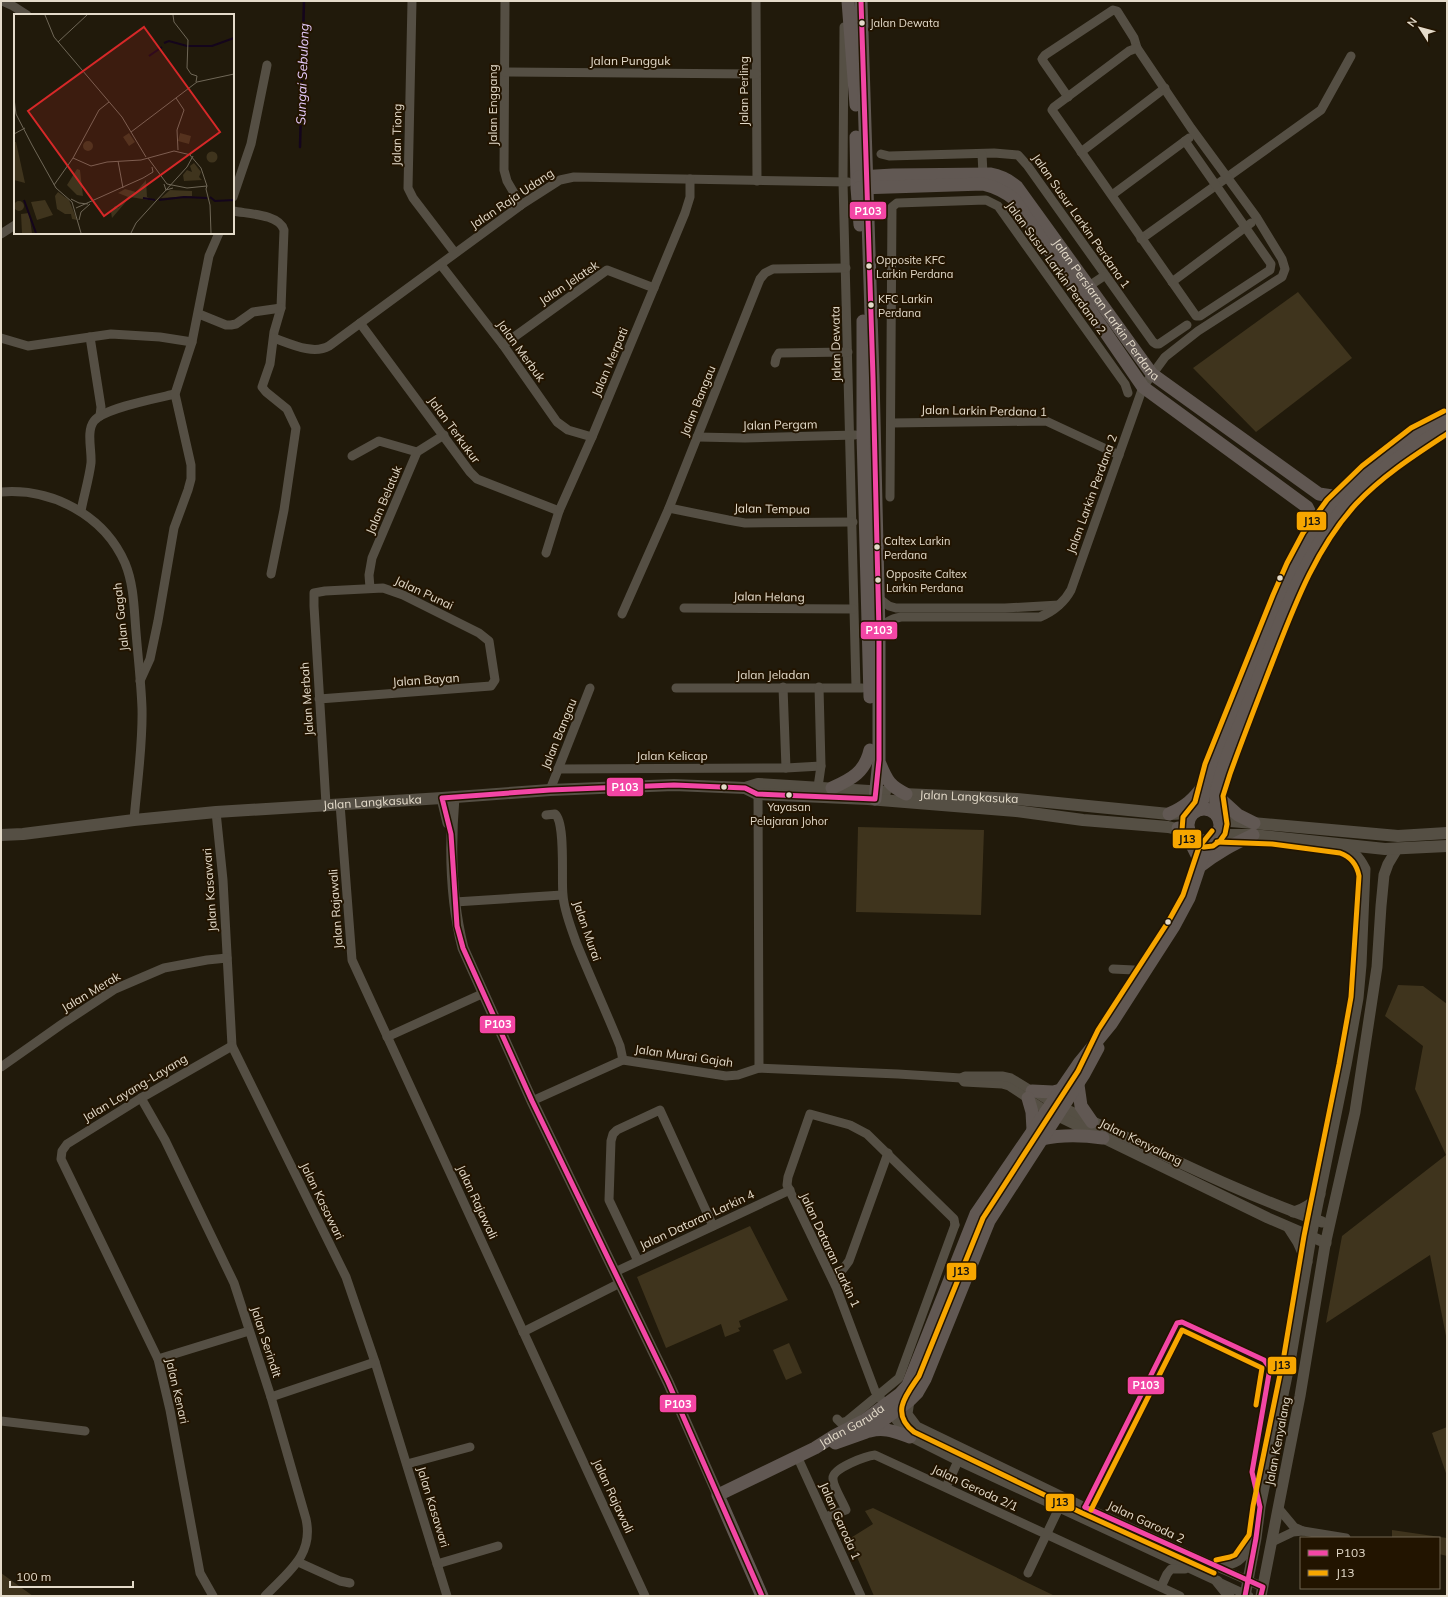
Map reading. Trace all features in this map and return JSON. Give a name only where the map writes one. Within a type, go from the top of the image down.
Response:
[{"type":"main road","points":[[847,1],[856,94],[872,795]]},
{"type":"main road","points":[[861,1],[857,182],[863,274],[857,435],[865,520],[877,597],[879,631],[879,760],[872,795]]},
{"type":"main road","name":"Jalan Persiaran Larkin Perdana","points":[[981,179],[990,174],[1004,178],[1017,187],[1152,374],[1319,494],[1339,497]]},
{"type":"main road","name":"Jalan Persiaran Larkin Perdana","points":[[857,182],[894,175],[981,179],[1007,193],[1014,199],[1143,387],[1307,507],[1316,525]]},
{"type":"main road","points":[[1198,866],[1198,851],[1187,832],[1189,822],[1202,802],[1207,780],[1276,606],[1293,567],[1316,525],[1339,497],[1369,469],[1409,438],[1447,417]]},
{"type":"main road","points":[[1215,837],[1220,825],[1216,795],[1235,739],[1286,610],[1303,571],[1318,544],[1350,500],[1367,483],[1387,466],[1415,446],[1447,426]]},
{"type":"main road","points":[[832,788],[846,781],[862,769],[868,761],[870,750]]},
{"type":"main road","points":[[879,760],[889,782],[893,787],[906,794]]},
{"type":"main road","points":[[1169,814],[1184,807],[1192,801],[1207,780]]},
{"type":"main road","name":"Jalan Langkasuka","points":[[1,835],[23,834],[134,820],[216,812],[326,804],[448,798],[550,790],[674,785],[872,795],[1187,832]]},
{"type":"main road","name":"Jalan Langkasuka","points":[[758,789],[818,787],[872,795],[906,794],[1018,799],[1169,814],[1196,811]]},
{"type":"main road","points":[[1216,795],[1254,829]]},
{"type":"main road","points":[[1196,811],[1209,809],[1219,818],[1254,829],[1327,843],[1368,848],[1397,849],[1447,846]]},
{"type":"main road","points":[[1198,866],[1254,829]]},
{"type":"main road","points":[[1187,832],[1203,841],[1254,829],[1398,836],[1447,833]]},
{"type":"main road","name":"Jalan Garuda","points":[[1055,1109],[1061,1090],[1080,1062],[1104,1034],[1176,923],[1189,898],[1198,866],[1205,850],[1215,837]]},
{"type":"main road","name":"Jalan Garuda","points":[[718,1495],[815,1448],[865,1420],[900,1394],[908,1385],[976,1214],[1055,1109],[1078,1085],[1089,1067],[1104,1034]]},
{"type":"main road","points":[[1078,1085],[1081,1106],[1092,1122]]},
{"type":"main road","points":[[1061,1090],[1030,1095],[1037,1134],[1082,1135],[1103,1138]]},
{"type":"main road","name":"Jalan Garuda","points":[[815,1448],[836,1443],[866,1432],[885,1404],[910,1400],[917,1392],[925,1379],[989,1221],[1037,1134]]},
{"type":"main road","points":[[866,1432],[879,1428],[910,1437]]},
{"type":"main road","points":[[718,1495],[762,1596]]},
{"type":"street","points":[[2,1],[25,14]]},
{"type":"street","name":"Jalan Tiong","points":[[412,1],[408,188],[455,253]]},
{"type":"street","name":"Jalan Enggang","points":[[505,1],[504,170],[507,181],[521,205]]},
{"type":"street","name":"Jalan Perling","points":[[756,1],[757,181]]},
{"type":"street","points":[[1068,97],[1042,59],[1045,55],[1113,10],[1116,11],[1134,38],[1136,48],[1195,133],[1257,218],[1172,282]]},
{"type":"street","points":[[1136,48],[1129,51],[1054,107],[1053,112],[1196,316],[1206,312],[1270,270],[1271,264],[1246,226],[1215,185],[1185,141]]},
{"type":"street","points":[[1141,239],[1321,110],[1351,56]]},
{"type":"street","points":[[234,194],[251,144],[267,64]]},
{"type":"street","name":"Jalan Pungguk","points":[[505,72],[756,74]]},
{"type":"street","points":[[1081,152],[1165,88]]},
{"type":"street","points":[[1112,195],[1195,133]]},
{"type":"street","name":"Jalan Susur Larkin Perdana 1","points":[[881,154],[889,156],[1012,153],[1018,155],[1104,276],[1156,344],[1159,344],[1187,325]]},
{"type":"street","points":[[980,200],[982,154]]},
{"type":"street","name":"Jalan Raja Udang","points":[[274,338],[304,348],[324,349],[441,265],[521,205],[560,180],[574,177],[857,182]]},
{"type":"street","name":"Jalan Merpati","points":[[546,553],[559,511],[592,437],[687,207],[690,197],[690,179]]},
{"type":"street","name":"Jalan Dewata","points":[[857,182],[846,268],[848,352],[857,435]]},
{"type":"street","name":"Jalan Susur Larkin Perdana 2","points":[[891,423],[892,207],[897,203],[986,200],[998,206],[1068,307],[1125,384],[1128,392]]},
{"type":"street","points":[[234,211],[272,218],[283,226],[284,230],[281,308],[274,332],[270,364],[262,387],[287,409],[296,428],[284,510],[271,574]]},
{"type":"street","name":"Jalan Larkin Perdana 2","points":[[879,631],[885,622],[892,618],[901,617],[1040,617],[1050,613],[1066,599],[1071,590],[1143,387],[1165,357],[1198,331],[1282,277],[1285,269],[1282,259],[1257,218]]},
{"type":"street","points":[[1,234],[14,226]]},
{"type":"street","points":[[140,680],[150,659],[157,629],[174,528],[188,490],[190,479],[191,465],[175,394],[192,342],[199,314],[209,256],[219,234]]},
{"type":"street","name":"Jalan Merbuk","points":[[441,265],[503,345],[557,422],[568,430],[592,437]]},
{"type":"street","name":"Jalan Bangau","points":[[622,614],[669,508],[760,279],[765,273],[773,269],[846,268]]},
{"type":"street","name":"Jalan Jelatek","points":[[503,345],[607,270],[654,288]]},
{"type":"street","points":[[1089,286],[1104,276]]},
{"type":"street","points":[[1068,307],[1082,298]]},
{"type":"street","points":[[199,314],[226,325],[231,325],[236,324],[253,312],[281,308]]},
{"type":"street","name":"Jalan Terkukur","points":[[360,323],[470,472],[477,479],[559,511]]},
{"type":"street","points":[[1,338],[28,346],[118,334],[160,336],[192,342]]},
{"type":"street","points":[[90,338],[100,416]]},
{"type":"street","points":[[775,363],[779,353],[848,352]]},
{"type":"street","points":[[81,511],[90,463],[91,431],[94,421],[100,416],[127,405],[175,394]]},
{"type":"street","name":"Jalan Larkin Perdana 1","points":[[891,423],[934,421],[1046,422],[1119,455]]},
{"type":"street","points":[[890,497],[891,423]]},
{"type":"street","points":[[352,456],[379,441],[417,452],[444,435]]},
{"type":"street","name":"Jalan Pergam","points":[[697,437],[745,438],[857,435]]},
{"type":"street","name":"Jalan Belatuk","points":[[370,588],[372,558],[417,452]]},
{"type":"street","name":"Jalan Gagah","points":[[1,492],[27,492],[69,504],[81,511],[94,520],[107,534],[116,547],[127,570],[131,584],[142,708],[134,820]]},
{"type":"street","name":"Jalan Tempua","points":[[669,508],[745,522],[865,520]]},
{"type":"street","points":[[856,687],[854,609],[865,520]]},
{"type":"street","name":"Jalan Punai","points":[[314,593],[324,591],[383,588],[403,594],[480,633],[486,637],[490,645]]},
{"type":"street","name":"Jalan Merbah","points":[[314,593],[326,804]]},
{"type":"street","points":[[877,597],[882,602],[896,608],[1005,608],[1059,605]]},
{"type":"street","name":"Jalan Helang","points":[[684,608],[854,609]]},
{"type":"street","name":"Jalan Bayan","points":[[319,699],[491,686],[495,680],[490,645]]},
{"type":"street","points":[[783,687],[786,768]]},
{"type":"street","points":[[818,787],[821,766],[819,687]]},
{"type":"street","name":"Jalan Jeladan","points":[[676,688],[856,687],[870,689]]},
{"type":"street","name":"Jalan Bangau","points":[[550,790],[590,688]]},
{"type":"street","name":"Jalan Kelicap","points":[[558,769],[786,768],[821,766]]},
{"type":"street","points":[[758,789],[759,1068]]},
{"type":"street","points":[[448,798],[457,926],[463,948],[532,1101],[668,1382],[718,1495]]},
{"type":"street","name":"Jalan Rajawali","points":[[340,804],[352,960],[646,1596]]},
{"type":"street","name":"Jalan Kasawari","points":[[216,812],[223,880],[232,1046],[346,1277],[375,1362],[447,1596]]},
{"type":"street","name":"Jalan Murai","points":[[546,815],[556,815],[560,826],[563,865],[562,895],[567,916],[582,958],[620,1046],[623,1060]]},
{"type":"street","points":[[1315,1220],[1358,998],[1366,876],[1365,869],[1360,860],[1351,850],[1327,843]]},
{"type":"street","points":[[1329,1225],[1355,1112],[1373,1003],[1378,967],[1384,875],[1388,864],[1397,849]]},
{"type":"street","points":[[455,902],[562,895]]},
{"type":"street","name":"Jalan Merak","points":[[1,1067],[115,989],[164,968],[206,960],[227,958]]},
{"type":"street","points":[[1113,969],[1134,970],[1143,975]]},
{"type":"street","points":[[387,1037],[484,993]]},
{"type":"street","name":"Jalan Layang-Layang","points":[[61,1159],[62,1151],[67,1144],[141,1098],[232,1046]]},
{"type":"street","name":"Jalan Murai Gajah","points":[[532,1101],[623,1060],[726,1076],[738,1076],[759,1068],[961,1078],[964,1082],[1002,1084],[1009,1086],[1030,1095],[1055,1109]]},
{"type":"street","name":"Jalan Serindit","points":[[141,1098],[165,1140],[234,1283],[271,1397],[309,1531],[304,1551],[298,1562],[265,1596]]},
{"type":"street","name":"Jalan Kenyalang","points":[[1055,1109],[1103,1138],[1289,1228],[1326,1243]]},
{"type":"street","name":"Jalan Kenyalang","points":[[1055,1109],[1092,1122],[1139,1145],[1293,1212],[1329,1225],[1305,1358],[1300,1396],[1262,1591]]},
{"type":"street","points":[[638,1261],[610,1200],[611,1140],[613,1134],[617,1130],[660,1110],[713,1226]]},
{"type":"street","name":"Jalan Dataran Larkin 1","points":[[885,1404],[873,1386],[856,1337],[831,1275],[787,1185],[788,1177],[810,1114],[850,1125],[863,1131],[888,1153]]},
{"type":"street","points":[[831,1275],[843,1269],[849,1261],[888,1153],[954,1219],[955,1225],[901,1373],[895,1381],[885,1404],[847,1421],[840,1422],[837,1419]]},
{"type":"street","name":"Jalan Kenari","points":[[61,1159],[158,1359],[170,1410],[200,1573],[213,1596]]},
{"type":"street","name":"Jalan Dataran Larkin 4","points":[[615,1272],[790,1190]]},
{"type":"street","points":[[1293,1212],[1304,1209],[1312,1204],[1321,1192]]},
{"type":"street","name":"Jalan Kenyalang","points":[[1246,1595],[1260,1507],[1291,1356],[1315,1220]]},
{"type":"street","points":[[955,1225],[968,1232]]},
{"type":"street","points":[[1289,1228],[1298,1242],[1307,1264]]},
{"type":"street","points":[[523,1332],[620,1283]]},
{"type":"street","points":[[158,1359],[249,1331]]},
{"type":"street","points":[[1291,1356],[1305,1358]]},
{"type":"street","points":[[271,1397],[375,1362]]},
{"type":"street","name":"Jalan Garoda 2","points":[[910,1400],[908,1414],[917,1426],[1085,1507],[1248,1581],[1262,1591]]},
{"type":"street","name":"Jalan Garoda 2","points":[[885,1404],[910,1437],[958,1461],[1246,1595]]},
{"type":"street","points":[[1,1421],[85,1431]]},
{"type":"street","points":[[407,1464],[470,1447]]},
{"type":"street","name":"Jalan Geroda 2/1","points":[[825,1517],[846,1510],[834,1484],[834,1474],[865,1456],[875,1455],[1180,1596]]},
{"type":"street","name":"Jalan Garoda 1","points":[[797,1456],[861,1596]]},
{"type":"street","points":[[946,1487],[958,1461]]},
{"type":"street","points":[[1028,1573],[1059,1508]]},
{"type":"street","points":[[1279,1510],[1294,1527],[1303,1531],[1340,1537]]},
{"type":"street","points":[[1272,1542],[1293,1532],[1303,1531]]},
{"type":"street","points":[[1217,1567],[1232,1564],[1240,1560],[1256,1538]]},
{"type":"street","points":[[437,1564],[498,1546]]},
{"type":"street","points":[[298,1562],[340,1581],[350,1583]]},
{"type":"street","points":[[1161,1587],[1171,1569],[1179,1568],[1192,1570]]},
{"type":"street","points":[[1217,1581],[1229,1596]]},
{"type":"shaded area","points":[[1298,292],[1352,358],[1256,432],[1193,368]]},
{"type":"shaded area","points":[[858,827],[984,830],[981,915],[856,912]]},
{"type":"shaded area","points":[[1398,985],[1423,986],[1447,1004],[1447,1341],[1430,1255],[1326,1323],[1342,1236],[1446,1155],[1415,1089],[1423,1046],[1385,1016]]},
{"type":"shaded area","points":[[750,1226],[788,1300],[739,1321],[741,1327],[738,1328],[740,1331],[725,1337],[721,1324],[666,1348],[637,1277]]},
{"type":"shaded area","points":[[789,1343],[802,1373],[786,1380],[773,1350]]},
{"type":"shaded area","points":[[1447,1427],[1447,1476],[1432,1433]]},
{"type":"shaded area","points":[[873,1508],[1055,1596],[874,1596],[849,1539],[873,1524],[865,1511]]},
{"type":"shaded area","points":[[1392,1530],[1447,1538],[1447,1556],[1440,1554],[1440,1537],[1392,1537]]},
{"type":"shaded area","points":[[1,1573],[33,1596],[1,1596]]},
{"type":"waterway","name":"Sungai Sebulong","points":[[300,147],[304,1]]},
{"type":"transit line","name":"P103","points":[[762,1596],[668,1382],[532,1101],[463,948],[457,926],[451,834],[442,798],[550,790],[674,785],[745,788],[757,794],[875,799],[879,760],[879,631],[873,377],[861,1]]},
{"type":"transit line","name":"J13","points":[[1444,411],[1411,428],[1362,466],[1327,500],[1303,533],[1287,563],[1273,595],[1205,764],[1195,802],[1183,817],[1182,830],[1185,837],[1191,843],[1204,847],[1213,846],[1220,841],[1225,834],[1227,824],[1223,796],[1230,774],[1290,617],[1308,577],[1329,539],[1356,504],[1377,484],[1399,466],[1447,434]]},
{"type":"transit line","name":"J13","points":[[1212,831],[1199,847],[1183,895],[1168,922],[1098,1030],[1078,1071],[983,1218],[919,1376],[905,1397],[902,1411],[903,1418],[914,1432],[1082,1513],[1214,1573]]},
{"type":"transit line","name":"J13","points":[[1216,1560],[1235,1555],[1249,1535],[1253,1506],[1284,1355],[1304,1236],[1351,997],[1359,876],[1357,868],[1353,862],[1340,853],[1272,844],[1217,842]]},
{"type":"transit line","name":"P103","points":[[1085,1507],[1177,1323],[1182,1322],[1264,1360],[1270,1368],[1252,1472],[1260,1507],[1256,1538],[1245,1596]]},
{"type":"transit line","name":"J13","points":[[1091,1510],[1182,1330],[1262,1368],[1256,1405]]},
{"type":"transit line","name":"P103","points":[[1085,1507],[1263,1587],[1261,1595]]},
{"type":"place","name":"Jalan Dewata","points":[[862,23]]},
{"type":"place","name":"Opposite KFC Larkin Perdana","points":[[869,266]]},
{"type":"place","name":"KFC Larkin Perdana","points":[[871,305]]},
{"type":"place","name":"Caltex Larkin Perdana","points":[[877,547]]},
{"type":"place","name":"Opposite Caltex Larkin Perdana","points":[[878,580]]},
{"type":"place","name":"Yayasan Pelajaran Johor","points":[[789,795]]}]
